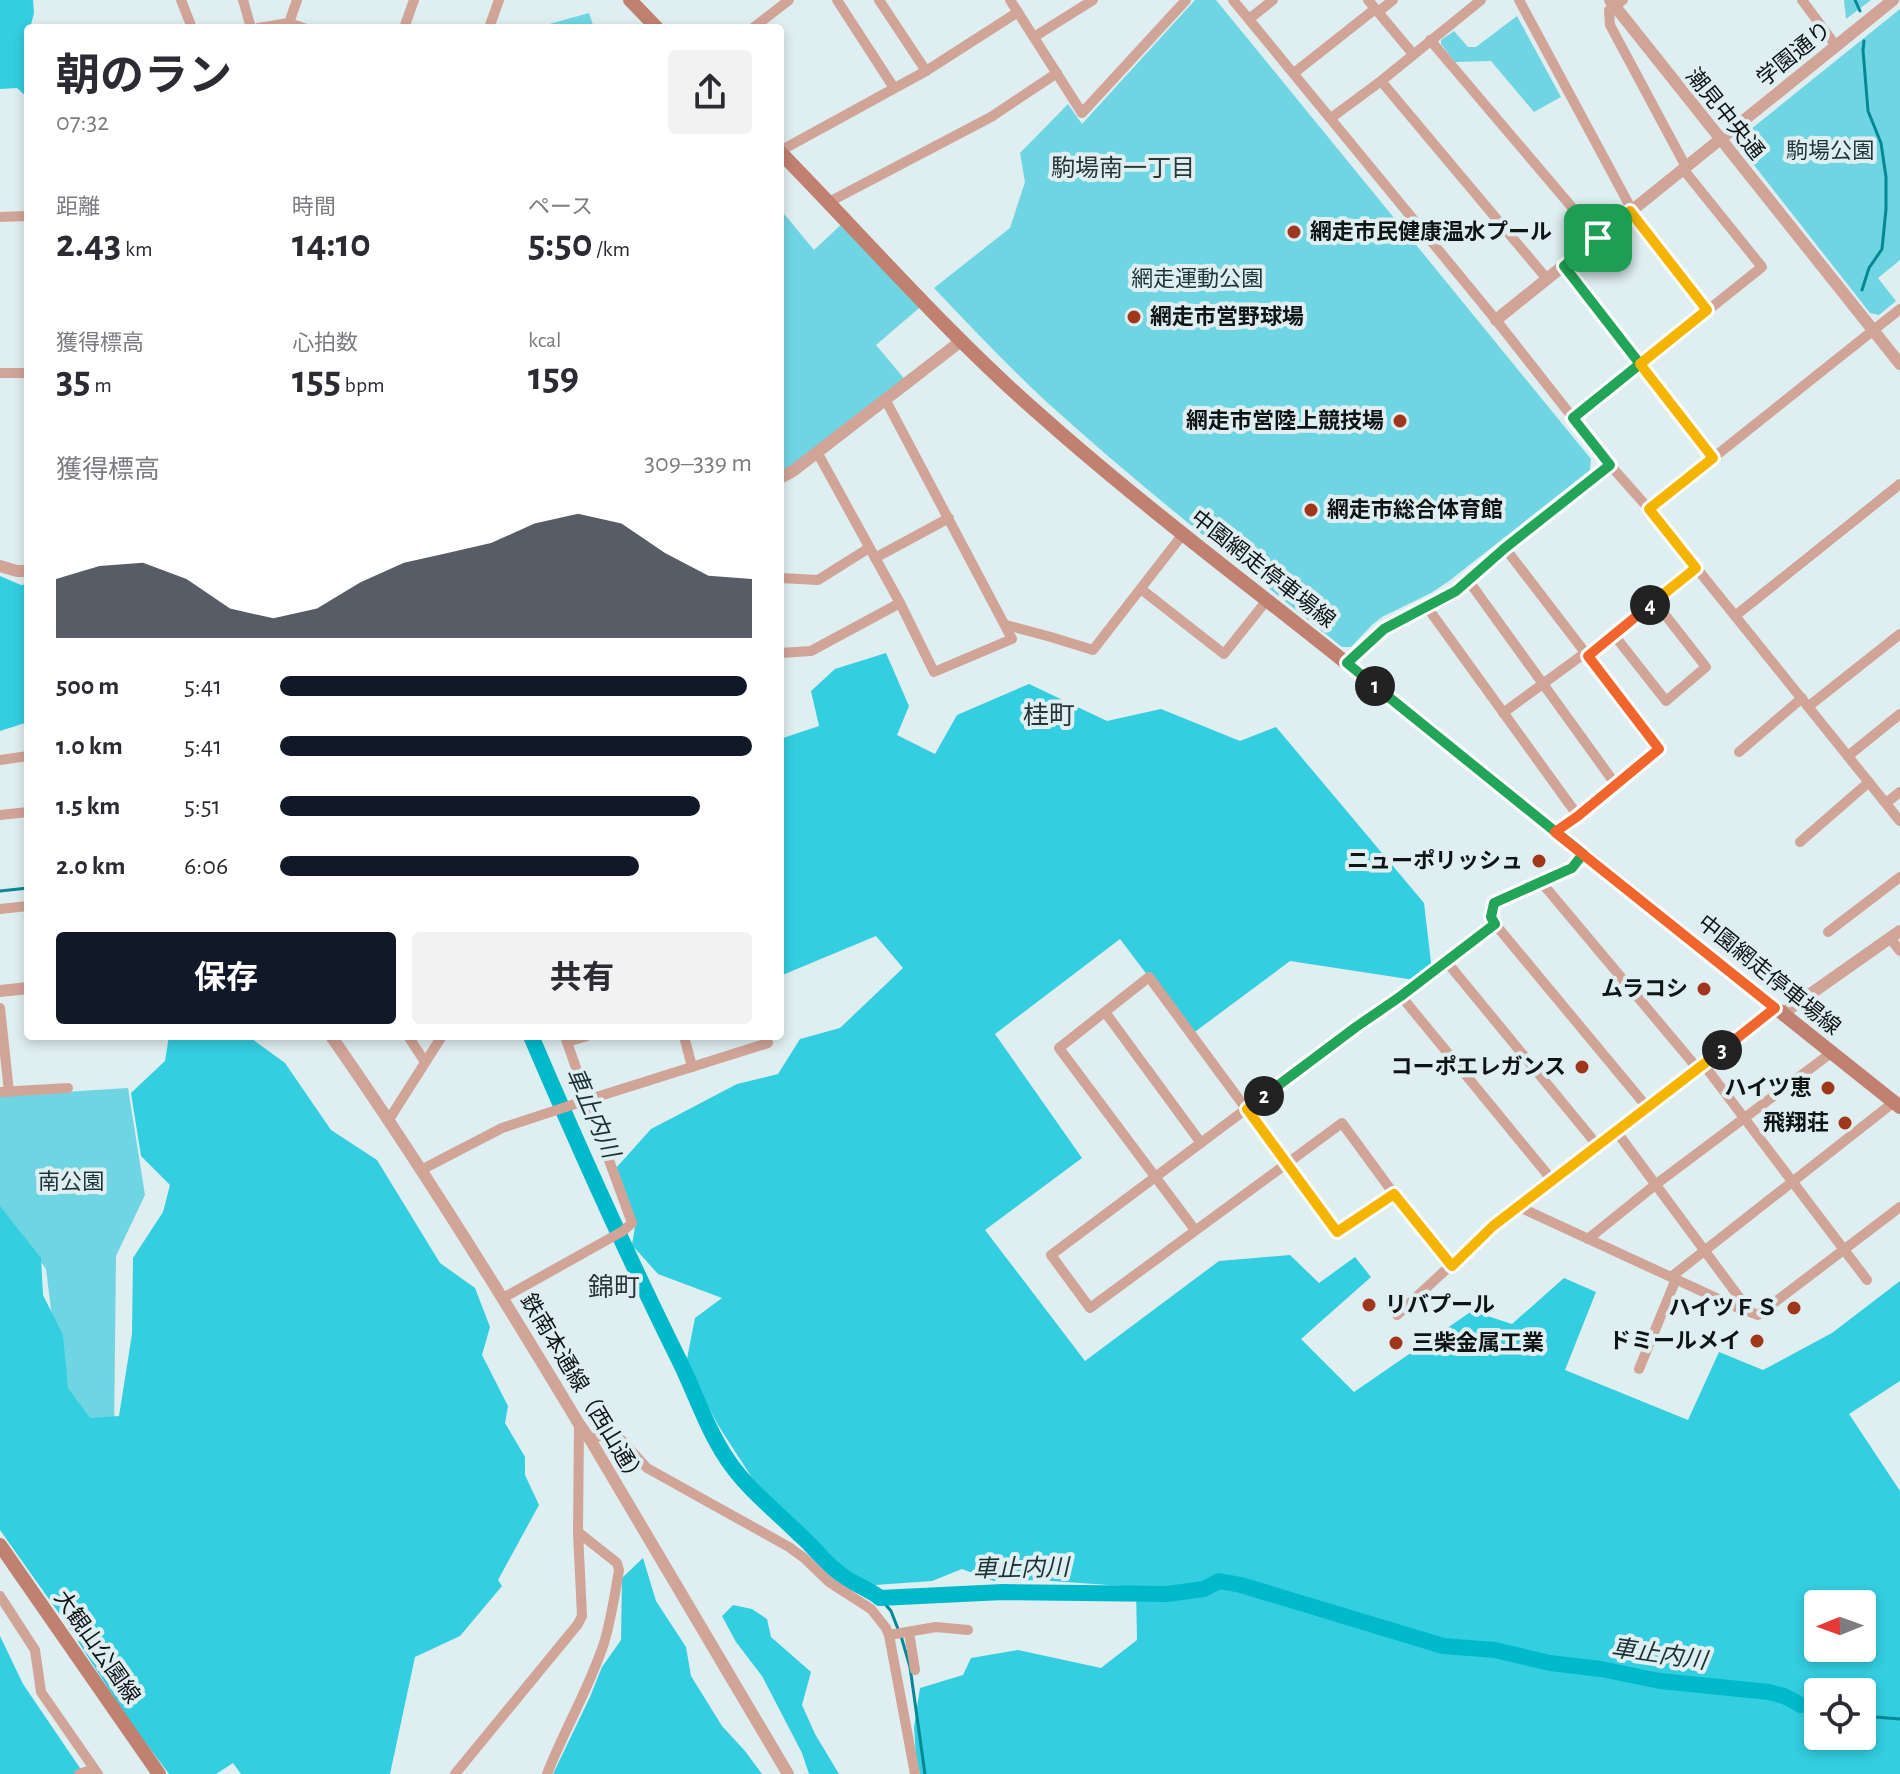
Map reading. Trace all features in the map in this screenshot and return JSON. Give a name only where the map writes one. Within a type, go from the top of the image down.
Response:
[{"type":"main road","points":[[630,0],[653,24]]},
{"type":"main road","name":"中園網走停車場線","points":[[784,156],[961,341],[1045,419],[1183,534],[1897,1105]]},
{"type":"main road","name":"大観山公園線","points":[[0,1545],[159,1774]]},
{"type":"street","points":[[181,0],[190,24]]},
{"type":"street","points":[[243,0],[250,24]]},
{"type":"street","points":[[289,23],[297,0]]},
{"type":"street","points":[[405,24],[414,0]]},
{"type":"street","points":[[490,24],[499,0]]},
{"type":"street","points":[[758,24],[789,0]]},
{"type":"street","points":[[837,0],[894,88]]},
{"type":"street","points":[[879,0],[926,71]]},
{"type":"street","points":[[1010,0],[1082,113],[1186,0]]},
{"type":"street","points":[[1034,37],[1093,0]]},
{"type":"street","points":[[1233,0],[1900,821]]},
{"type":"street","points":[[1249,19],[1273,0]]},
{"type":"street","points":[[1294,73],[1374,7],[1393,0]]},
{"type":"street","points":[[1331,118],[1481,0]]},
{"type":"street","points":[[1519,0],[1631,211],[1707,310]]},
{"type":"street","points":[[1802,0],[1836,46]]},
{"type":"street","name":"学園通り","points":[[1496,320],[1893,0]]},
{"type":"street","points":[[1573,418],[1762,267],[1684,168],[1610,25],[1609,10],[1616,2]]},
{"type":"street","name":"潮見中央通","points":[[1616,2],[1720,140],[1900,364]]},
{"type":"street","points":[[1374,7],[1413,54]]},
{"type":"street","points":[[784,150],[926,71],[1018,12]]},
{"type":"street","points":[[274,24],[292,24]]},
{"type":"street","points":[[1430,40],[1598,238]]},
{"type":"street","points":[[829,202],[991,117],[1057,73]]},
{"type":"street","points":[[1381,81],[1547,279]]},
{"type":"street","points":[[0,217],[24,216]]},
{"type":"street","points":[[1564,266],[1713,458]]},
{"type":"street","points":[[1649,509],[1900,309]]},
{"type":"street","points":[[784,476],[961,341]]},
{"type":"street","points":[[0,373],[24,373]]},
{"type":"street","points":[[817,452],[934,672],[1012,639],[885,399]]},
{"type":"street","points":[[1347,663],[1384,629],[1456,591],[1610,465]]},
{"type":"street","points":[[1735,616],[1900,484]]},
{"type":"street","points":[[784,578],[818,580],[949,518]]},
{"type":"street","points":[[1006,625],[1093,650],[1183,534]]},
{"type":"street","points":[[1505,548],[1659,749],[1555,832]]},
{"type":"street","points":[[0,566],[24,571]]},
{"type":"street","points":[[1503,713],[1614,635],[1696,568]]},
{"type":"street","points":[[1468,580],[1616,785]]},
{"type":"street","points":[[1141,589],[1224,654],[1267,600]]},
{"type":"street","points":[[1614,635],[1666,701],[1706,667],[1655,602]]},
{"type":"street","points":[[784,653],[811,651],[900,603]]},
{"type":"street","points":[[1427,607],[1578,816]]},
{"type":"street","points":[[1739,752],[1900,634]]},
{"type":"street","points":[[1848,756],[1900,714]]},
{"type":"street","points":[[0,760],[24,757]]},
{"type":"street","points":[[1800,842],[1869,782]]},
{"type":"street","points":[[1886,803],[1900,792]]},
{"type":"street","points":[[0,815],[24,812]]},
{"type":"street","points":[[1583,854],[1572,868],[1494,903],[1491,917],[1647,1107]]},
{"type":"street","points":[[1828,932],[1900,877]]},
{"type":"street","points":[[1542,883],[1743,1117],[1867,1280]]},
{"type":"street","points":[[0,909],[24,906]]},
{"type":"street","points":[[1452,1266],[1342,1123],[1090,1308],[1051,1255],[1495,924]]},
{"type":"street","points":[[1397,1315],[1493,1226],[1701,1067],[1895,934],[1900,951]]},
{"type":"street","points":[[1446,961],[1598,1146]]},
{"type":"street","points":[[1195,1230],[1059,1048],[1149,977],[1337,1232],[1394,1194]]},
{"type":"street","points":[[0,991],[24,988]]},
{"type":"street","points":[[1401,996],[1552,1180]]},
{"type":"street","points":[[0,1008],[4,1092],[68,1088]]},
{"type":"street","points":[[1105,1012],[1201,1143]]},
{"type":"street","name":"鉄南本通線（西山通）","points":[[334,1040],[503,1298],[788,1774]]},
{"type":"street","points":[[411,1040],[425,1062]]},
{"type":"street","points":[[388,1121],[439,1040]]},
{"type":"street","points":[[503,1298],[619,1234],[632,1223],[566,1040]]},
{"type":"street","points":[[685,1040],[692,1067]]},
{"type":"street","points":[[421,1170],[502,1128],[768,1043],[767,1040]]},
{"type":"street","points":[[1588,1239],[1743,1117],[1831,1053]]},
{"type":"street","points":[[1639,1369],[1673,1278],[1705,1248],[1897,1105]]},
{"type":"street","points":[[1616,1131],[1752,1314]]},
{"type":"street","points":[[1519,1207],[1758,1315],[1844,1248],[1898,1212]]},
{"type":"street","points":[[455,1774],[582,1616],[578,1532],[579,1424]]},
{"type":"street","points":[[591,1441],[603,1433],[617,1435],[647,1468],[789,1547],[829,1582],[871,1609],[900,1633],[915,1670]]},
{"type":"street","points":[[547,1774],[604,1642],[619,1570],[617,1563],[578,1532]]},
{"type":"street","points":[[0,1596],[35,1650],[41,1692],[96,1771],[79,1774]]},
{"type":"street","points":[[900,1633],[936,1627],[968,1630]]},
{"type":"street","points":[[900,1633],[915,1774]]},
{"type":"green space","name":"網走運動公園","points":[[1195,0],[1216,0],[1591,459],[1590,470],[1449,581],[1382,617],[1351,647],[1342,647],[1122,468],[1035,391],[934,288],[1010,228],[1025,182],[1020,153],[1068,104],[1082,124]]},
{"type":"green space","points":[[1844,0],[1871,0],[1846,19]]},
{"type":"green space","name":"駒場公園","points":[[1900,9],[1900,260],[1878,278],[1896,301],[1879,315],[1870,313],[1739,146],[1740,138]]},
{"type":"green space","points":[[589,13],[593,24],[549,24]]},
{"type":"green space","points":[[1517,16],[1561,97],[1534,112],[1491,61],[1455,62],[1441,44],[1441,40],[1454,31],[1468,47],[1476,47]]},
{"type":"green space","points":[[784,214],[814,250],[846,220],[925,303],[876,345],[907,382],[784,475]]},
{"type":"green space","name":"南公園","points":[[128,1088],[145,1195],[116,1256],[114,1435],[101,1433],[67,1390],[58,1366],[46,1269],[0,1207],[0,1096]]},
{"type":"shaded area","points":[[0,0],[33,0],[31,24],[24,24],[24,94],[17,88],[0,89]]},
{"type":"shaded area","points":[[0,576],[24,585],[24,723],[0,731]]},
{"type":"shaded area","points":[[886,653],[909,706],[897,735],[935,754],[957,715],[1029,684],[1107,721],[1161,709],[1240,741],[1276,727],[1424,903],[1432,971],[1421,981],[1290,961],[1192,1034],[1120,939],[995,1034],[1082,1158],[985,1230],[1085,1361],[1219,1261],[1290,1255],[1319,1283],[1355,1257],[1371,1277],[1301,1339],[1354,1392],[1472,1311],[1512,1324],[1564,1278],[1596,1292],[1565,1370],[1688,1420],[1719,1352],[1763,1370],[1832,1333],[1900,1281],[1900,1381],[1849,1414],[1900,1491],[1900,1774],[920,1774],[914,1727],[920,1688],[963,1675],[971,1658],[1018,1650],[1101,1668],[1137,1640],[1136,1587],[1038,1580],[994,1581],[962,1569],[932,1581],[875,1585],[850,1576],[832,1563],[804,1530],[756,1484],[718,1425],[686,1364],[695,1318],[722,1298],[658,1274],[632,1245],[636,1221],[616,1168],[651,1129],[737,1084],[778,1074],[800,1039],[840,1028],[903,968],[876,936],[784,974],[784,738],[819,726],[811,691],[835,669]]},
{"type":"shaded area","points":[[168,1040],[253,1040],[285,1063],[331,1130],[377,1160],[440,1263],[475,1288],[490,1327],[482,1355],[508,1406],[505,1423],[525,1457],[525,1475],[539,1505],[498,1580],[502,1586],[460,1636],[415,1657],[390,1774],[241,1774],[233,1763],[216,1774],[169,1774],[0,1530],[0,1206],[41,1258],[43,1295],[63,1335],[68,1388],[90,1418],[119,1416],[132,1334],[133,1258],[163,1212],[170,1185],[141,1156],[131,1093],[165,1061]]},
{"type":"shaded area","points":[[643,1558],[656,1601],[686,1647],[691,1676],[722,1726],[762,1774],[553,1774],[602,1667],[621,1640],[622,1578]]},
{"type":"shaded area","points":[[733,1605],[752,1609],[767,1619],[771,1637],[811,1672],[802,1705],[839,1774],[809,1774],[802,1753],[762,1676],[736,1642],[722,1616]]},
{"type":"shaded area","points":[[0,1636],[23,1684],[84,1774],[0,1774]]},
{"type":"waterway","points":[[1855,0],[1860,11]]},
{"type":"waterway","points":[[1862,290],[1869,268],[1882,249],[1886,209],[1886,177],[1881,143],[1868,111],[1864,41]]},
{"type":"waterway","points":[[0,891],[24,888]]},
{"type":"waterway","name":"車止内川","points":[[533,1040],[622,1241],[724,1454],[747,1485],[829,1564],[844,1577],[880,1598],[1003,1592],[1167,1594],[1204,1589],[1219,1581],[1443,1646],[1495,1650],[1550,1663],[1660,1681],[1769,1692],[1801,1705]]},
{"type":"waterway","points":[[880,1598],[891,1611],[898,1629]]},
{"type":"waterway","points":[[901,1636],[910,1667],[925,1774]]},
{"type":"waterway","name":"車止内川","points":[[1876,1717],[1900,1719]]},
{"type":"place","name":"網走市民健康温水プール","points":[[1294,232]]},
{"type":"place","name":"網走市営野球場","points":[[1134,317]]},
{"type":"place","name":"網走市営陸上競技場","points":[[1400,421]]},
{"type":"place","name":"網走市総合体育館","points":[[1311,510]]},
{"type":"place","name":"ニューポリッシュ","points":[[1539,861]]},
{"type":"place","name":"ムラコシ","points":[[1704,989]]},
{"type":"place","name":"コーポエレガンス","points":[[1582,1067]]},
{"type":"place","name":"ハイツ恵","points":[[1828,1088]]},
{"type":"place","name":"飛翔荘","points":[[1845,1123]]},
{"type":"place","name":"リバプール","points":[[1369,1305]]},
{"type":"place","name":"ハイツＦＳ","points":[[1794,1308]]},
{"type":"place","name":"ドミールメイ","points":[[1757,1341]]},
{"type":"place","name":"三柴金属工業","points":[[1396,1343]]},
{"type":"district","name":"駒場南一丁目","points":[[1123,169]]},
{"type":"district","name":"桂町","points":[[1049,716]]},
{"type":"district","name":"錦町","points":[[614,1288]]},
{"type":"route","points":[[1598,238],[1564,266],[1640,364],[1573,418],[1610,465],[1456,591],[1384,629],[1347,663],[1562,838],[1583,854],[1572,868],[1494,903],[1491,917],[1495,924],[1247,1109],[1337,1232],[1394,1194],[1452,1266],[1493,1226],[1775,1008],[1583,854],[1555,832],[1659,749],[1588,656],[1696,568],[1649,509],[1713,458],[1640,364],[1707,310],[1630,211],[1598,238]]}]
